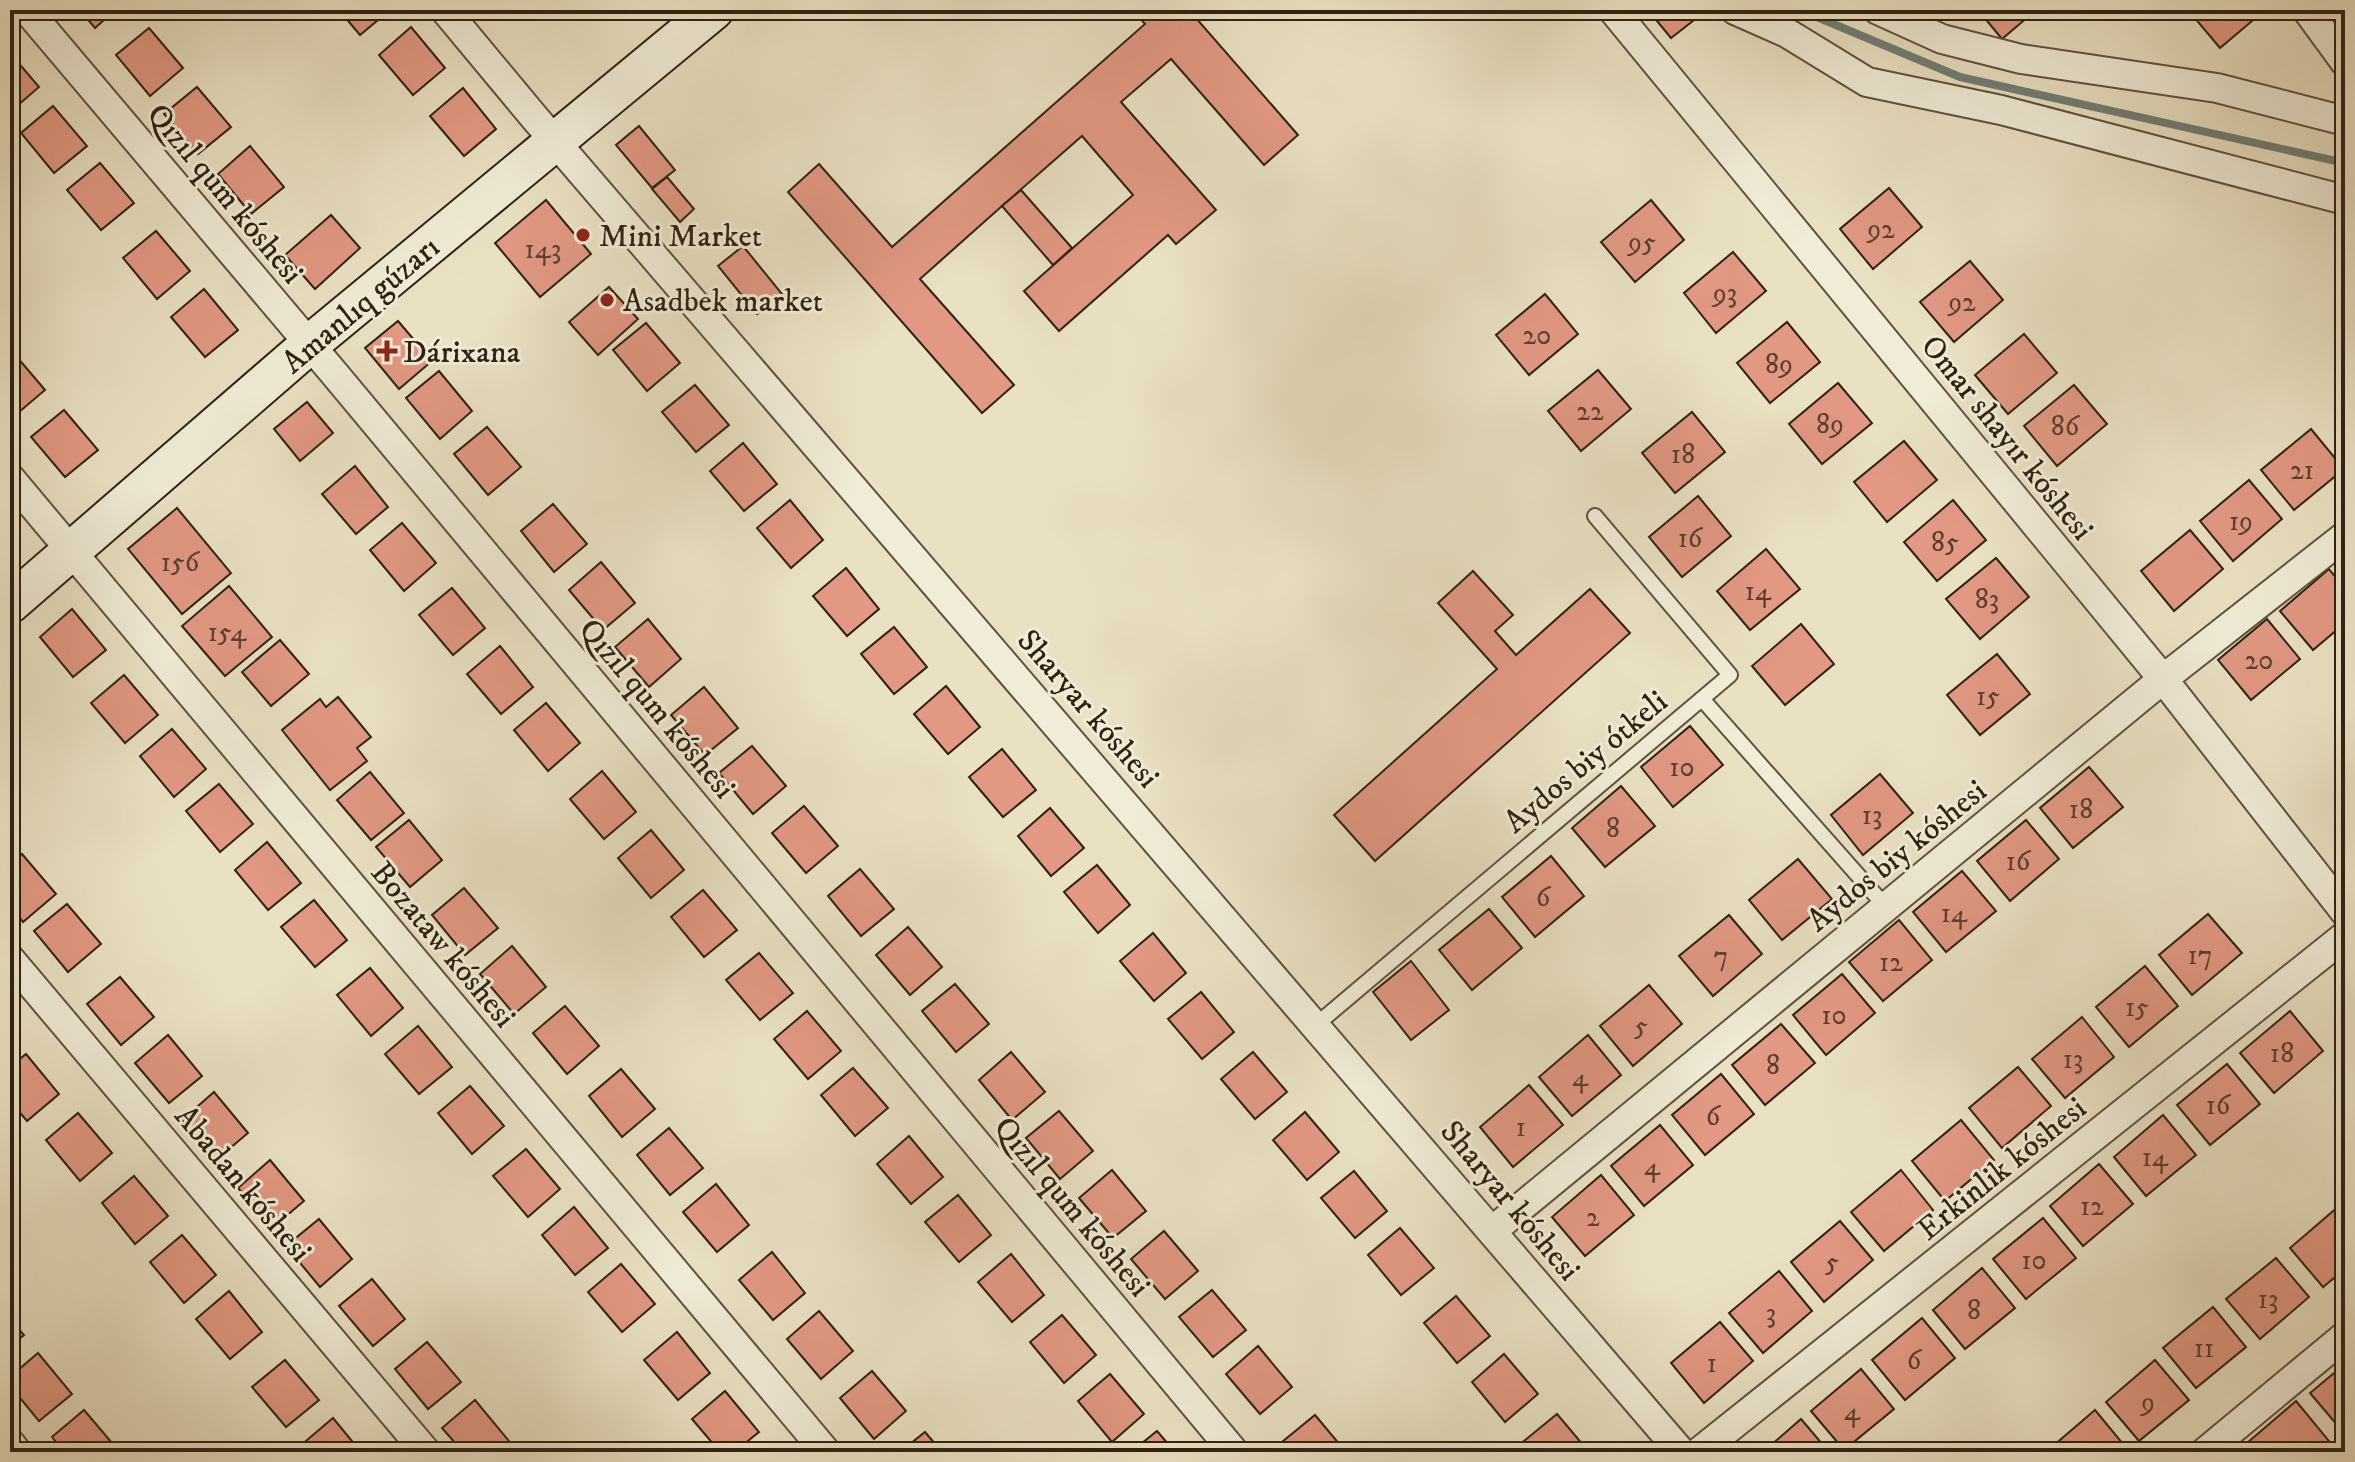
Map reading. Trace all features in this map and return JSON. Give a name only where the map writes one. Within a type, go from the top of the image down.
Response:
[{"type":"street","name":"Qızıl qum kóshesi","points":[[27,10],[310,344],[1234,1452]]},
{"type":"street","name":"Sharyar kóshesi","points":[[445,10],[1681,1452]]},
{"type":"street","name":"Amanlıq gúzarı","points":[[10,604],[310,344],[714,10]]},
{"type":"street","name":"Omar shayır kóshesi","points":[[1613,10],[2163,679],[2345,912]]},
{"type":"street","points":[[1735,10],[1787,33],[1867,82],[2001,110],[2345,200]]},
{"type":"street","points":[[1878,10],[1942,39],[2021,59],[2217,88],[2345,121]]},
{"type":"street","points":[[1917,10],[1942,39]]},
{"type":"street","points":[[2307,10],[2337,33],[2345,62]]},
{"type":"street","name":"Bozataw kóshesi","points":[[10,478],[826,1452]]},
{"type":"street","name":"Aydos biy kóshesi","points":[[1492,1231],[2163,679],[2345,536]]},
{"type":"street","name":"Erkinlik kóshesi","points":[[1699,1452],[2345,936]]},
{"type":"street","name":"Abadan kóshesi","points":[[10,959],[426,1452]]},
{"type":"street","points":[[2205,1452],[2345,1336]]},
{"type":"street","points":[[10,1443],[17,1452]]},
{"type":"lane","name":"Aydos biy ótkeli","points":[[1316,1025],[1730,675],[1595,516]]},
{"type":"lane","points":[[1702,699],[1886,907]]},
{"type":"building","points":[[80,10],[115,10],[95,28]]},
{"type":"building","points":[[339,10],[390,10],[360,35]]},
{"type":"building","points":[[1133,10],[1189,10],[1298,135],[1264,165],[1171,59],[1121,102],[1216,210],[1176,244],[1168,235],[1059,331],[1024,291],[1133,195],[1082,136],[1002,206],[920,279],[1014,385],[982,413],[788,192],[819,164],[892,247],[1145,24]]},
{"type":"building","points":[[1648,10],[1696,10],[1703,13],[1671,38]]},
{"type":"building","points":[[1978,10],[2036,10],[2002,39]]},
{"type":"building","points":[[2188,10],[2265,10],[2220,48]]},
{"type":"building","points":[[411,27],[445,68],[413,95],[379,55]]},
{"type":"building","points":[[149,28],[183,68],[150,96],[116,55]]},
{"type":"building","points":[[10,53],[39,87],[10,112]]},
{"type":"building","points":[[197,87],[231,127],[198,154],[164,114]]},
{"type":"building","points":[[463,88],[496,129],[464,156],[430,116]]},
{"type":"building","points":[[53,106],[87,146],[54,173],[21,133]]},
{"type":"building","points":[[639,126],[675,170],[652,188],[616,145]]},
{"type":"building","points":[[250,146],[284,187],[251,214],[218,174]]},
{"type":"building","points":[[100,163],[134,203],[101,230],[67,190]]},
{"type":"building","points":[[667,177],[694,209],[680,222],[652,189]]},
{"type":"building","points":[[1889,188],[1922,227],[1873,269],[1840,229]]},
{"type":"building","points":[[1021,190],[1072,248],[1053,265],[1002,206]]},
{"type":"building","points":[[546,200],[591,254],[540,297],[495,243]]},
{"type":"building","points":[[1651,200],[1684,240],[1635,282],[1601,242]]},
{"type":"building","points":[[331,215],[360,248],[315,289],[285,255]]},
{"type":"building","points":[[156,231],[190,271],[157,299],[123,258]]},
{"type":"building","points":[[743,246],[782,294],[757,314],[718,266]]},
{"type":"building","points":[[1733,252],[1766,291],[1716,333],[1684,293]]},
{"type":"building","points":[[1970,261],[2003,300],[1954,342],[1920,302]]},
{"type":"building","points":[[609,287],[638,319],[598,355],[569,322]]},
{"type":"building","points":[[204,289],[238,330],[205,357],[171,317]]},
{"type":"building","points":[[1545,294],[1578,334],[1529,375],[1496,335]]},
{"type":"building","points":[[398,321],[432,361],[399,389],[365,348]]},
{"type":"building","points":[[1787,322],[1820,362],[1770,403],[1737,363]]},
{"type":"building","points":[[646,323],[680,363],[647,391],[613,350]]},
{"type":"building","points":[[2024,334],[2057,373],[2008,414],[1975,375]]},
{"type":"building","points":[[11,350],[45,390],[12,418],[10,415]]},
{"type":"building","points":[[1598,370],[1631,409],[1581,451],[1548,411]]},
{"type":"building","points":[[439,371],[472,411],[440,439],[406,398]]},
{"type":"building","points":[[1838,383],[1872,423],[1822,464],[1789,424]]},
{"type":"building","points":[[695,385],[729,425],[696,452],[662,412]]},
{"type":"building","points":[[2074,385],[2107,424],[2057,466],[2024,426]]},
{"type":"building","points":[[307,402],[333,433],[300,461],[274,429]]},
{"type":"building","points":[[64,410],[98,450],[65,477],[31,437]]},
{"type":"building","points":[[1692,412],[1725,452],[1675,493],[1642,453]]},
{"type":"building","points":[[487,427],[521,467],[488,495],[454,454]]},
{"type":"building","points":[[2311,429],[2344,469],[2294,510],[2261,470]]},
{"type":"building","points":[[1904,441],[1937,480],[1887,522],[1854,482]]},
{"type":"building","points":[[743,443],[777,484],[744,511],[710,471]]},
{"type":"building","points":[[355,466],[388,507],[356,534],[322,494]]},
{"type":"building","points":[[2249,480],[2282,519],[2233,561],[2200,521]]},
{"type":"building","points":[[1698,496],[1731,536],[1682,577],[1649,537]]},
{"type":"building","points":[[790,500],[823,540],[791,568],[757,528]]},
{"type":"building","points":[[1953,500],[1986,540],[1937,581],[1904,542]]},
{"type":"building","points":[[553,504],[587,544],[554,572],[521,531]]},
{"type":"building","points":[[177,508],[231,573],[182,614],[128,549]]},
{"type":"building","points":[[402,523],[436,563],[404,591],[370,550]]},
{"type":"building","points":[[2190,530],[2223,569],[2174,611],[2141,571]]},
{"type":"building","points":[[1766,549],[1800,589],[1750,630],[1717,591]]},
{"type":"building","points":[[1996,558],[2029,597],[1980,639],[1946,599]]},
{"type":"building","points":[[601,562],[635,603],[603,630],[569,590]]},
{"type":"building","points":[[846,568],[879,609],[847,636],[813,596]]},
{"type":"building","points":[[2329,569],[2345,589],[2345,623],[2313,650],[2280,611]]},
{"type":"building","points":[[1473,571],[1513,615],[1495,631],[1516,655],[1590,589],[1630,633],[1375,861],[1334,815],[1497,669],[1438,603]]},
{"type":"building","points":[[229,586],[272,637],[225,676],[182,626]]},
{"type":"building","points":[[452,588],[485,628],[453,655],[419,615]]},
{"type":"building","points":[[72,609],[106,650],[73,677],[40,637]]},
{"type":"building","points":[[648,619],[681,659],[649,687],[615,647]]},
{"type":"building","points":[[2267,619],[2300,659],[2251,700],[2218,660]]},
{"type":"building","points":[[1801,624],[1834,664],[1785,705],[1752,666]]},
{"type":"building","points":[[894,627],[927,667],[894,694],[861,654]]},
{"type":"building","points":[[280,640],[309,674],[271,706],[242,672]]},
{"type":"building","points":[[500,646],[533,687],[501,714],[467,674]]},
{"type":"building","points":[[1997,654],[2030,694],[1980,735],[1947,695]]},
{"type":"building","points":[[124,675],[158,715],[125,743],[91,703]]},
{"type":"building","points":[[946,686],[980,727],[948,754],[914,714]]},
{"type":"building","points":[[704,687],[738,728],[705,755],[671,715]]},
{"type":"building","points":[[338,697],[371,737],[357,748],[367,761],[330,790],[282,730],[320,699],[326,707]]},
{"type":"building","points":[[546,703],[580,743],[548,771],[514,730]]},
{"type":"building","points":[[1690,726],[1723,765],[1673,807],[1641,767]]},
{"type":"building","points":[[172,729],[206,769],[174,797],[140,756]]},
{"type":"building","points":[[752,746],[786,786],[753,814],[719,773]]},
{"type":"building","points":[[1002,749],[1036,790],[1003,817],[969,777]]},
{"type":"building","points":[[2089,767],[2123,807],[2073,848],[2040,808]]},
{"type":"building","points":[[602,771],[636,812],[604,839],[570,799]]},
{"type":"building","points":[[370,772],[404,813],[371,840],[337,800]]},
{"type":"building","points":[[1880,774],[1913,813],[1863,855],[1831,815]]},
{"type":"building","points":[[219,784],[253,824],[220,852],[186,811]]},
{"type":"building","points":[[1621,786],[1655,826],[1605,867],[1572,828]]},
{"type":"building","points":[[804,806],[838,846],[806,873],[772,833]]},
{"type":"building","points":[[1050,808],[1084,848],[1051,876],[1018,836]]},
{"type":"building","points":[[409,820],[442,860],[410,887],[376,847]]},
{"type":"building","points":[[2026,820],[2059,859],[2010,901],[1977,861]]},
{"type":"building","points":[[651,830],[684,870],[651,898],[618,858]]},
{"type":"building","points":[[267,842],[301,883],[268,910],[235,870]]},
{"type":"building","points":[[22,854],[56,894],[23,922],[10,906],[10,864]]},
{"type":"building","points":[[1551,856],[1584,896],[1535,937],[1502,897]]},
{"type":"building","points":[[1798,859],[1832,899],[1782,940],[1749,900]]},
{"type":"building","points":[[1097,865],[1130,905],[1098,933],[1064,892]]},
{"type":"building","points":[[860,869],[894,909],[861,936],[828,896]]},
{"type":"building","points":[[1962,871],[1996,911],[1946,952],[1913,912]]},
{"type":"building","points":[[464,888],[498,928],[465,955],[432,915]]},
{"type":"building","points":[[703,890],[737,930],[704,957],[671,917]]},
{"type":"building","points":[[314,900],[347,940],[315,967],[281,927]]},
{"type":"building","points":[[67,904],[101,944],[68,972],[34,931]]},
{"type":"building","points":[[1489,909],[1522,948],[1472,990],[1439,950]]},
{"type":"building","points":[[2208,914],[2242,953],[2192,995],[2159,955]]},
{"type":"building","points":[[1729,915],[1762,954],[1713,996],[1679,956]]},
{"type":"building","points":[[1899,920],[1932,960],[1883,1001],[1849,962]]},
{"type":"building","points":[[908,927],[942,967],[910,995],[876,955]]},
{"type":"building","points":[[1153,933],[1186,973],[1154,1001],[1120,961]]},
{"type":"building","points":[[512,946],[546,987],[514,1014],[480,974]]},
{"type":"building","points":[[759,953],[793,993],[760,1020],[726,980]]},
{"type":"building","points":[[1411,961],[1449,1010],[1411,1040],[1373,992]]},
{"type":"building","points":[[2145,966],[2178,1006],[2129,1047],[2096,1007]]},
{"type":"building","points":[[370,968],[403,1008],[371,1036],[337,995]]},
{"type":"building","points":[[1842,974],[1875,1013],[1826,1055],[1793,1015]]},
{"type":"building","points":[[120,977],[154,1017],[121,1045],[87,1004]]},
{"type":"building","points":[[955,984],[989,1024],[956,1052],[922,1011]]},
{"type":"building","points":[[1649,985],[1682,1024],[1633,1066],[1600,1026]]},
{"type":"building","points":[[1201,992],[1234,1032],[1202,1059],[1168,1019]]},
{"type":"building","points":[[565,1006],[599,1046],[567,1074],[533,1033]]},
{"type":"building","points":[[807,1011],[841,1051],[808,1079],[774,1039]]},
{"type":"building","points":[[2290,1011],[2323,1051],[2274,1093],[2240,1053]]},
{"type":"building","points":[[2082,1017],[2114,1057],[2065,1098],[2032,1059]]},
{"type":"building","points":[[1781,1024],[1815,1063],[1765,1105],[1732,1065]]},
{"type":"building","points":[[418,1026],[452,1067],[419,1094],[385,1054]]},
{"type":"building","points":[[168,1035],[202,1076],[169,1103],[135,1063]]},
{"type":"building","points":[[1588,1035],[1621,1075],[1572,1116],[1539,1077]]},
{"type":"building","points":[[1011,1052],[1045,1092],[1012,1120],[979,1080]]},
{"type":"building","points":[[1253,1052],[1287,1092],[1255,1119],[1221,1079]]},
{"type":"building","points":[[26,1054],[59,1094],[27,1121],[10,1101],[10,1067]]},
{"type":"building","points":[[2227,1064],[2260,1104],[2210,1145],[2177,1105]]},
{"type":"building","points":[[2018,1067],[2051,1106],[2002,1148],[1969,1108]]},
{"type":"building","points":[[853,1068],[888,1108],[855,1136],[821,1095]]},
{"type":"building","points":[[621,1069],[655,1109],[622,1137],[589,1096]]},
{"type":"building","points":[[1721,1074],[1754,1114],[1705,1155],[1672,1115]]},
{"type":"building","points":[[1529,1085],[1563,1125],[1513,1167],[1480,1127]]},
{"type":"building","points":[[470,1086],[504,1126],[472,1154],[438,1113]]},
{"type":"building","points":[[214,1092],[248,1133],[216,1160],[182,1120]]},
{"type":"building","points":[[1059,1111],[1093,1151],[1060,1179],[1026,1138]]},
{"type":"building","points":[[1305,1112],[1339,1152],[1307,1180],[1273,1140]]},
{"type":"building","points":[[78,1113],[112,1153],[80,1181],[46,1140]]},
{"type":"building","points":[[2163,1115],[2196,1155],[2146,1196],[2114,1157]]},
{"type":"building","points":[[1961,1120],[1994,1160],[1945,1201],[1912,1161]]},
{"type":"building","points":[[1660,1125],[1693,1165],[1644,1206],[1611,1166]]},
{"type":"building","points":[[669,1128],[703,1168],[670,1195],[637,1155]]},
{"type":"building","points":[[909,1136],[943,1177],[911,1204],[877,1164]]},
{"type":"building","points":[[526,1149],[560,1189],[528,1217],[493,1176]]},
{"type":"building","points":[[270,1160],[304,1201],[272,1228],[238,1188]]},
{"type":"building","points":[[2099,1164],[2133,1204],[2083,1246],[2050,1206]]},
{"type":"building","points":[[1112,1170],[1146,1211],[1113,1238],[1079,1198]]},
{"type":"building","points":[[1901,1170],[1933,1210],[1884,1251],[1851,1212]]},
{"type":"building","points":[[1354,1171],[1387,1211],[1355,1238],[1321,1198]]},
{"type":"building","points":[[1601,1175],[1634,1215],[1585,1256],[1552,1217]]},
{"type":"building","points":[[134,1176],[168,1216],[135,1244],[102,1203]]},
{"type":"building","points":[[716,1184],[749,1225],[717,1252],[683,1212]]},
{"type":"building","points":[[958,1195],[991,1235],[959,1262],[925,1222]]},
{"type":"building","points":[[2339,1206],[2345,1213],[2345,1269],[2323,1287],[2290,1248]]},
{"type":"building","points":[[574,1207],[608,1248],[575,1275],[542,1235]]},
{"type":"building","points":[[2043,1218],[2076,1258],[2026,1299],[1993,1259]]},
{"type":"building","points":[[319,1219],[352,1259],[320,1287],[286,1246]]},
{"type":"building","points":[[1840,1221],[1873,1260],[1824,1302],[1791,1262]]},
{"type":"building","points":[[1400,1228],[1434,1268],[1401,1295],[1368,1255]]},
{"type":"building","points":[[1164,1231],[1198,1271],[1165,1299],[1131,1259]]},
{"type":"building","points":[[182,1235],[216,1275],[184,1303],[150,1262]]},
{"type":"building","points":[[772,1252],[805,1293],[773,1320],[739,1280]]},
{"type":"building","points":[[1011,1254],[1044,1295],[1012,1322],[978,1282]]},
{"type":"building","points":[[2276,1258],[2309,1297],[2260,1339],[2226,1299]]},
{"type":"building","points":[[621,1264],[655,1304],[622,1332],[588,1292]]},
{"type":"building","points":[[1982,1268],[2015,1308],[1965,1349],[1933,1310]]},
{"type":"building","points":[[1779,1271],[1812,1311],[1763,1353],[1729,1313]]},
{"type":"building","points":[[372,1279],[405,1319],[373,1346],[339,1306]]},
{"type":"building","points":[[1212,1290],[1246,1330],[1213,1357],[1179,1317]]},
{"type":"building","points":[[229,1291],[262,1332],[230,1359],[196,1319]]},
{"type":"building","points":[[1456,1296],[1490,1336],[1457,1363],[1424,1323]]},
{"type":"building","points":[[2213,1307],[2246,1347],[2196,1388],[2163,1348]]},
{"type":"building","points":[[819,1311],[853,1351],[821,1379],[787,1339]]},
{"type":"building","points":[[1062,1315],[1096,1355],[1064,1383],[1030,1342]]},
{"type":"building","points":[[1922,1318],[1955,1358],[1905,1400],[1872,1360]]},
{"type":"building","points":[[10,1319],[24,1335],[10,1346]]},
{"type":"building","points":[[1720,1322],[1753,1361],[1704,1403],[1671,1363]]},
{"type":"building","points":[[677,1332],[710,1373],[678,1400],[644,1360]]},
{"type":"building","points":[[427,1342],[461,1382],[428,1409],[395,1369]]},
{"type":"building","points":[[1258,1346],[1292,1387],[1260,1414],[1226,1374]]},
{"type":"building","points":[[38,1353],[72,1394],[39,1421],[10,1386],[10,1377]]},
{"type":"building","points":[[1504,1354],[1538,1394],[1505,1422],[1472,1382]]},
{"type":"building","points":[[285,1360],[319,1400],[286,1427],[252,1387]]},
{"type":"building","points":[[2155,1360],[2189,1400],[2139,1441],[2106,1402]]},
{"type":"building","points":[[2345,1364],[2345,1432],[2344,1433],[2310,1393]]},
{"type":"building","points":[[1861,1369],[1894,1409],[1844,1450],[1811,1411]]},
{"type":"building","points":[[872,1371],[906,1411],[874,1439],[840,1398]]},
{"type":"building","points":[[1110,1374],[1144,1414],[1112,1442],[1078,1401]]},
{"type":"building","points":[[725,1391],[759,1432],[734,1452],[720,1452],[692,1419]]},
{"type":"building","points":[[475,1400],[509,1441],[495,1452],[463,1452],[442,1428]]},
{"type":"building","points":[[2296,1401],[2329,1441],[2316,1452],[2255,1452],[2247,1443]]},
{"type":"building","points":[[84,1410],[118,1450],[116,1452],[64,1452],[52,1437]]},
{"type":"building","points":[[2095,1410],[2128,1450],[2046,1452]]},
{"type":"building","points":[[1557,1414],[1589,1452],[1533,1452],[1524,1441]]},
{"type":"building","points":[[1315,1415],[1346,1452],[1290,1452],[1282,1442]]},
{"type":"building","points":[[333,1418],[361,1452],[306,1452],[300,1446]]},
{"type":"building","points":[[1801,1419],[1829,1452],[1763,1452]]},
{"type":"building","points":[[1157,1431],[1175,1452],[1131,1452]]},
{"type":"building","points":[[925,1432],[942,1452],[900,1452]]},
{"type":"waterway","points":[[1800,10],[1960,77],[2345,163]]},
{"type":"place","name":"Mini Market","points":[[583,235]]},
{"type":"place","name":"Asadbek market","points":[[607,300]]},
{"type":"place","name":"Dárixana","points":[[387,351]]}]
